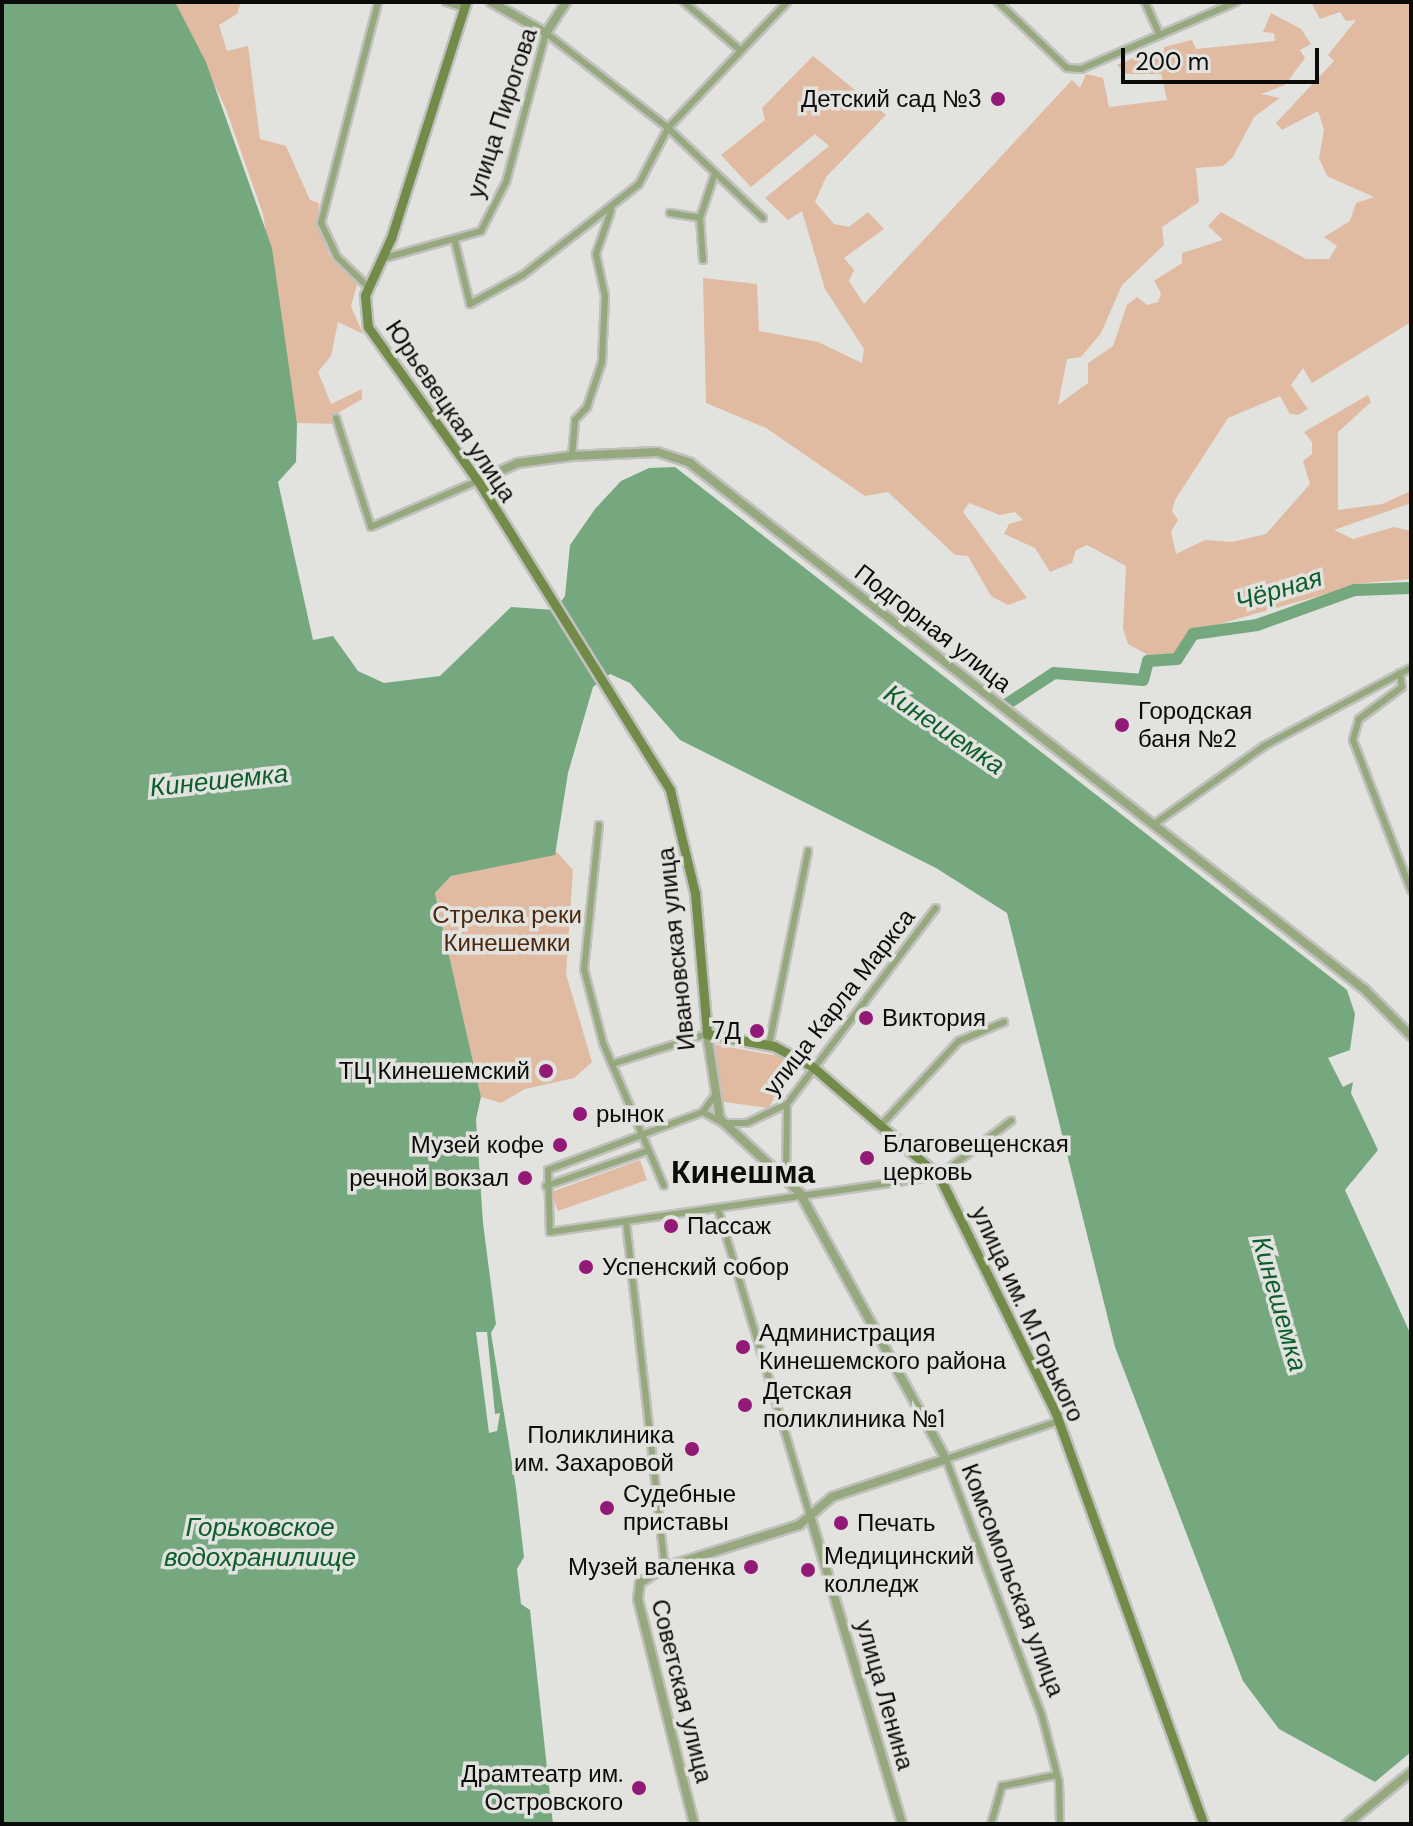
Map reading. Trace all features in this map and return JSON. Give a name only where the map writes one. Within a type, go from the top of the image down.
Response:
[{"type":"main road","name":"Юрьевецкая улица","points":[[465,5],[381,259],[368,287],[364,315],[375,340],[478,481],[606,693]]},
{"type":"main road","name":"Ивановская улица","points":[[606,693],[678,810],[695,893],[707,1034]]},
{"type":"main road","name":"улица им. М.Горького","points":[[707,1034],[769,1045],[813,1067],[883,1123],[939,1176],[1059,1421],[1204,1824]]},
{"type":"street","points":[[368,287],[337,257],[321,223],[378,2]]},
{"type":"street","points":[[446,2],[465,5]]},
{"type":"street","points":[[491,2],[546,33],[668,128],[763,218]]},
{"type":"street","name":"улица Пирогова","points":[[381,259],[455,242],[481,231],[506,182],[546,33],[566,2]]},
{"type":"street","points":[[684,2],[740,50]]},
{"type":"street","points":[[455,242],[470,304],[509,285],[639,184],[668,128],[787,2]]},
{"type":"street","points":[[998,2],[1067,68],[1081,69],[1236,2]]},
{"type":"street","points":[[1145,2],[1160,35]]},
{"type":"street","points":[[703,260],[700,218],[715,173]]},
{"type":"street","points":[[572,456],[575,420],[587,407],[602,362],[605,296],[596,254],[612,208]]},
{"type":"street","points":[[670,213],[700,218]]},
{"type":"street","name":"Подгорная улица","points":[[336,418],[371,527],[518,463],[572,456],[657,452],[690,463],[1364,989],[1411,1036]]},
{"type":"street","points":[[1153,825],[1264,746],[1411,668]]},
{"type":"street","points":[[1400,673],[1402,687],[1359,719],[1353,740],[1411,890]]},
{"type":"street","points":[[599,825],[584,969],[603,1043],[615,1063],[639,1135],[664,1186]]},
{"type":"street","points":[[769,1045],[808,851]]},
{"type":"street","name":"улица Карла Маркса","points":[[723,1123],[756,1121],[787,1104],[936,908]]},
{"type":"street","points":[[883,1123],[959,1041],[1004,1022]]},
{"type":"street","name":"улица им. М.Горького","points":[[615,1063],[707,1034]]},
{"type":"street","name":"Ивановская улица","points":[[707,1034],[713,1098],[723,1123]]},
{"type":"street","points":[[713,1098],[703,1112],[548,1170],[546,1186],[550,1232],[718,1209],[800,1193],[939,1176],[1011,1121]]},
{"type":"street","points":[[786,1179],[787,1104]]},
{"type":"street","points":[[703,1112],[723,1123]]},
{"type":"street","name":"Комсомольская улица","points":[[723,1123],[800,1193],[946,1459],[1042,1716],[1057,1775],[1060,1824]]},
{"type":"street","points":[[546,1186],[647,1151]]},
{"type":"street","name":"улица Ленина","points":[[718,1209],[902,1824]]},
{"type":"street","name":"Советская улица","points":[[626,1221],[665,1567],[640,1583],[638,1599],[694,1824]]},
{"type":"street","points":[[665,1567],[792,1528],[832,1497],[1059,1421]]},
{"type":"street","points":[[1347,1824],[1411,1772]]},
{"type":"street","points":[[991,1824],[1002,1786],[1057,1775]]},
{"type":"green space","points":[[175,2],[241,2],[237,14],[219,25],[227,51],[248,46],[260,139],[286,146],[310,200],[319,203],[317,221],[329,255],[358,281],[351,306],[363,334],[338,322],[331,356],[318,372],[331,404],[362,389],[362,399],[338,413],[342,424],[297,423],[263,214],[226,109]]},
{"type":"green space","points":[[1311,2],[1411,2],[1411,322],[1312,383],[1303,368],[1291,385],[1308,409],[1298,415],[1290,414],[1280,396],[1228,418],[1175,500],[1172,511],[1178,520],[1171,532],[1176,554],[1205,540],[1232,542],[1266,534],[1310,484],[1303,461],[1312,454],[1312,442],[1304,432],[1368,395],[1371,402],[1338,432],[1338,510],[1382,504],[1411,491],[1411,503],[1334,530],[1353,539],[1394,527],[1411,531],[1411,579],[1364,583],[1216,625],[1197,632],[1190,646],[1171,654],[1148,655],[1128,644],[1123,628],[1126,566],[1087,545],[1076,550],[1072,563],[1050,572],[1035,548],[1004,534],[1009,524],[1023,520],[1015,512],[1000,515],[969,503],[963,512],[1027,598],[1008,605],[991,596],[968,556],[955,555],[888,492],[865,496],[766,428],[706,403],[703,278],[757,284],[759,331],[818,342],[862,363],[864,349],[825,289],[802,211],[788,220],[765,198],[829,146],[815,134],[751,187],[721,155],[765,120],[762,108],[813,56],[886,115],[826,177],[815,202],[834,224],[849,227],[868,212],[884,229],[844,258],[854,270],[849,281],[864,304],[1072,80],[1080,88],[1086,74],[1103,78],[1109,107],[1167,100],[1161,74],[1126,74],[1117,65],[1143,54],[1163,60],[1164,47],[1192,40],[1196,49],[1275,41],[1274,33],[1263,32],[1271,13],[1301,29],[1311,44],[1300,50],[1305,58],[1285,85],[1261,94],[1280,98],[1254,117],[1233,157],[1223,166],[1196,168],[1199,202],[1162,227],[1164,245],[1122,285],[1101,333],[1081,357],[1067,359],[1058,405],[1088,383],[1088,363],[1113,346],[1127,305],[1137,297],[1147,305],[1158,302],[1161,293],[1154,281],[1182,263],[1182,253],[1223,240],[1208,226],[1221,212],[1306,259],[1329,259],[1337,246],[1324,237],[1350,221],[1356,203],[1374,197],[1327,176],[1319,158],[1324,130],[1318,111],[1282,130],[1276,123],[1334,61],[1328,55],[1356,20],[1346,21],[1340,12],[1320,19]]},
{"type":"green space","name":"Стрелка реки Кинешемки","points":[[556,851],[573,870],[566,974],[592,1062],[574,1078],[525,1089],[501,1103],[481,1097],[435,893],[451,876]]},
{"type":"green space","points":[[713,1044],[800,1060],[768,1108],[718,1101]]},
{"type":"green space","points":[[640,1160],[647,1180],[558,1211],[551,1192]]},
{"type":"water","name":"Горьковское водохранилище","points":[[2,2],[175,2],[206,62],[272,248],[297,423],[296,462],[278,482],[313,640],[333,636],[358,671],[384,683],[440,676],[511,607],[555,610],[565,596],[570,545],[595,509],[621,481],[649,468],[675,467],[1347,990],[1355,1014],[1350,1050],[1328,1058],[1343,1087],[1353,1082],[1351,1093],[1378,1150],[1345,1190],[1411,1335],[1411,1752],[1375,1782],[1279,1729],[1243,1681],[1115,1347],[1007,913],[936,868],[680,740],[630,683],[610,674],[593,687],[568,773],[555,855],[451,876],[435,893],[481,1097],[476,1119],[483,1223],[496,1324],[491,1333],[516,1488],[524,1557],[517,1569],[521,1604],[530,1610],[553,1824],[2,1824]]},
{"type":"pier","points":[[476,1332],[487,1332],[495,1414],[500,1413],[497,1431],[489,1433]]},
{"type":"waterway","name":"Чёрная","points":[[1007,704],[1054,673],[1143,680],[1148,661],[1177,659],[1193,634],[1257,625],[1355,590],[1411,588]]},
{"type":"place","name":"Детский сад №3","points":[[998,99]]},
{"type":"place","name":"Городская баня №2","points":[[1122,725]]},
{"type":"place","name":"Виктория","points":[[866,1018]]},
{"type":"place","name":"7Д","points":[[757,1031]]},
{"type":"place","name":"ТЦ Кинешемский","points":[[546,1071]]},
{"type":"place","name":"рынок","points":[[580,1114]]},
{"type":"place","name":"Музей кофе","points":[[560,1145]]},
{"type":"place","name":"Благовещенская церковь","points":[[867,1158]]},
{"type":"place","name":"речной вокзал","points":[[525,1178]]},
{"type":"place","name":"Пассаж","points":[[671,1226]]},
{"type":"place","name":"Успенский собор","points":[[586,1267]]},
{"type":"place","name":"Администрация Кинешемского района","points":[[743,1347]]},
{"type":"place","name":"Детская поликлиника №1","points":[[745,1405]]},
{"type":"place","name":"Поликлиника им. Захаровой","points":[[692,1449]]},
{"type":"place","name":"Судебные приставы","points":[[607,1508]]},
{"type":"place","name":"Печать","points":[[841,1523]]},
{"type":"place","name":"Музей валенка","points":[[751,1567]]},
{"type":"place","name":"Медицинский колледж","points":[[808,1570]]},
{"type":"place","name":"Драмтеатр им. Островского","points":[[639,1788]]},
{"type":"district","name":"Кинешма","points":[[743,1172]]},
{"type":"water label","name":"Кинешемка","points":[[944,730]]},
{"type":"water label","name":"Кинешемка","points":[[219,781]]},
{"type":"water label","name":"Кинешемка","points":[[1279,1304]]}]
